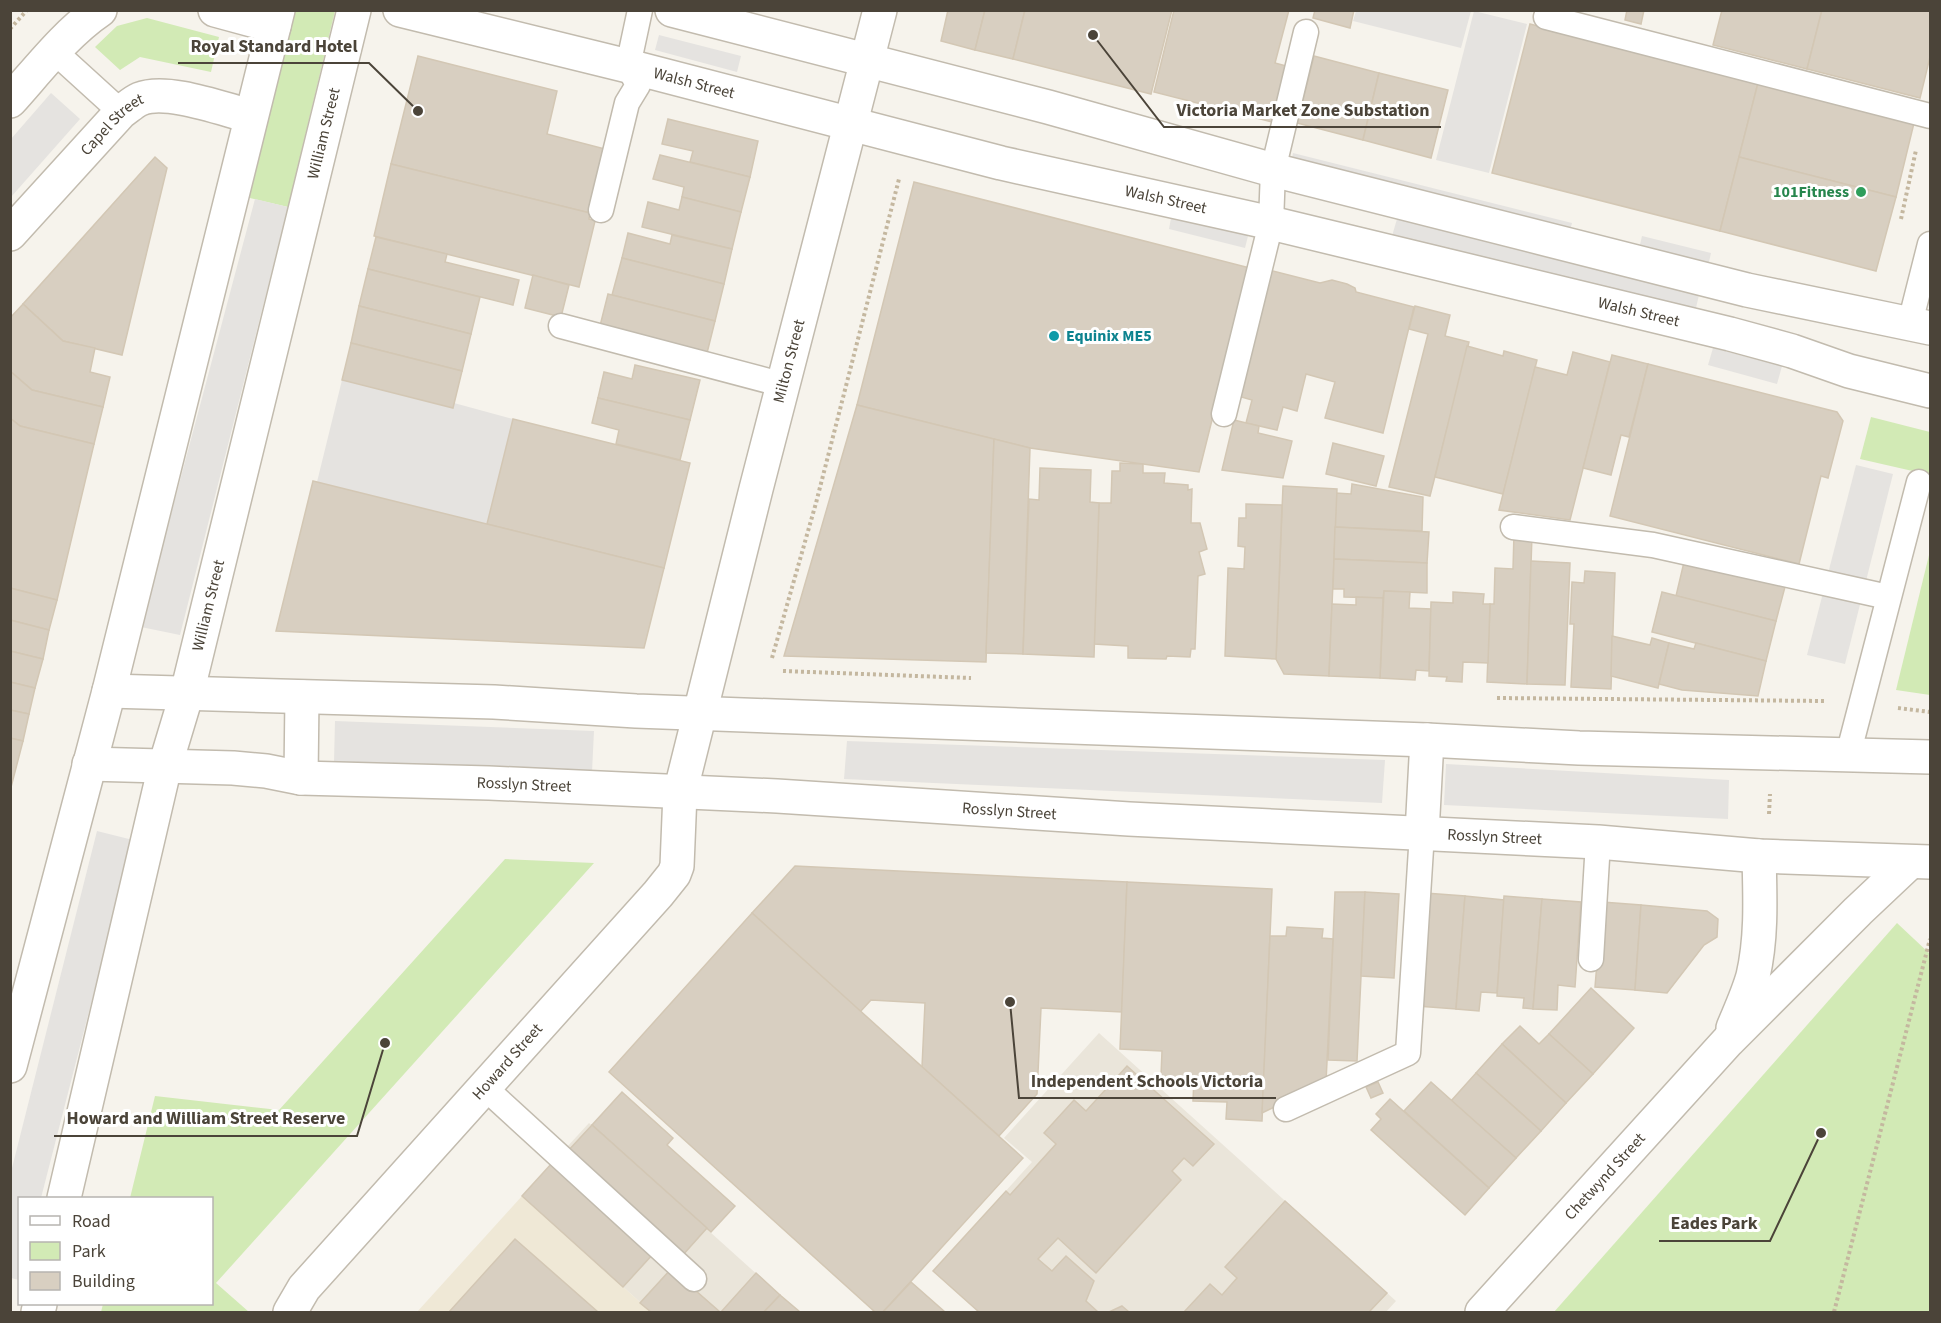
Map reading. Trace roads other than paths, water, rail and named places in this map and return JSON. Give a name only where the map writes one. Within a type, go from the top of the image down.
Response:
[{"type":"street","points":[[10,101],[55,52],[100,10]]},
{"type":"street","points":[[10,1066],[15,1026],[109,691],[276,18],[215,10]]},
{"type":"street","name":"William Street","points":[[64,1197],[165,766],[187,693],[354,10]]},
{"type":"street","name":"Walsh Street","points":[[400,10],[477,19],[628,66],[849,124],[1002,163],[1271,224],[1764,343],[1849,371],[1930,391]]},
{"type":"street","points":[[672,10],[1048,107],[1273,170],[1775,296],[1920,325]]},
{"type":"street","name":"Milton Street","points":[[680,793],[849,124],[880,10]]},
{"type":"street","name":"Capel Street","points":[[10,234],[120,112],[140,99],[158,96],[175,97],[250,116]]},
{"type":"street","points":[[1764,343],[1775,296]]},
{"type":"street","points":[[109,691],[494,702],[636,711],[1590,748],[1930,757]]},
{"type":"street","points":[[301,778],[302,697]]},
{"type":"street","points":[[1422,833],[1427,740]]},
{"type":"street","name":"Rosslyn Street","points":[[89,765],[266,771],[301,778],[489,783],[777,796],[1129,819],[1598,842],[1754,855],[1920,862]]},
{"type":"street","name":"Howard Street","points":[[290,1312],[304,1288],[674,874],[678,849],[680,793]]},
{"type":"street","name":"Chetwynd Street","points":[[1728,1041],[1748,991],[1758,951],[1760,910],[1754,855]]},
{"type":"street","name":"Chetwynd Street","points":[[1482,1312],[1728,1041],[1850,918],[1920,862]]},
{"type":"lane","points":[[601,210],[627,103],[638,85],[628,66],[640,10]]},
{"type":"lane","points":[[1546,17],[1927,115]]},
{"type":"lane","points":[[1224,414],[1271,224],[1273,170],[1306,32]]},
{"type":"lane","points":[[55,52],[120,112]]},
{"type":"lane","points":[[1920,325],[1930,243]]},
{"type":"lane","points":[[561,326],[784,385]]},
{"type":"lane","points":[[1848,755],[1919,482]]},
{"type":"lane","points":[[1513,527],[1653,545],[1888,597]]},
{"type":"lane","points":[[1286,1109],[1408,1053],[1422,833]]},
{"type":"lane","points":[[1591,959],[1598,842]]},
{"type":"lane","points":[[484,1087],[693,1279]]},
{"type":"place","name":"Victoria Market Zone Substation","points":[[1093,35]]},
{"type":"place","name":"Royal Standard Hotel","points":[[418,111]]},
{"type":"place","name":"101Fitness","points":[[1861,192]]},
{"type":"place","name":"Equinix ME5","points":[[1054,336]]},
{"type":"place","name":"Independent Schools Victoria","points":[[1010,1002]]},
{"type":"place","name":"Howard and William Street Reserve","points":[[385,1043]]},
{"type":"place","name":"Eades Park","points":[[1821,1133]]}]
